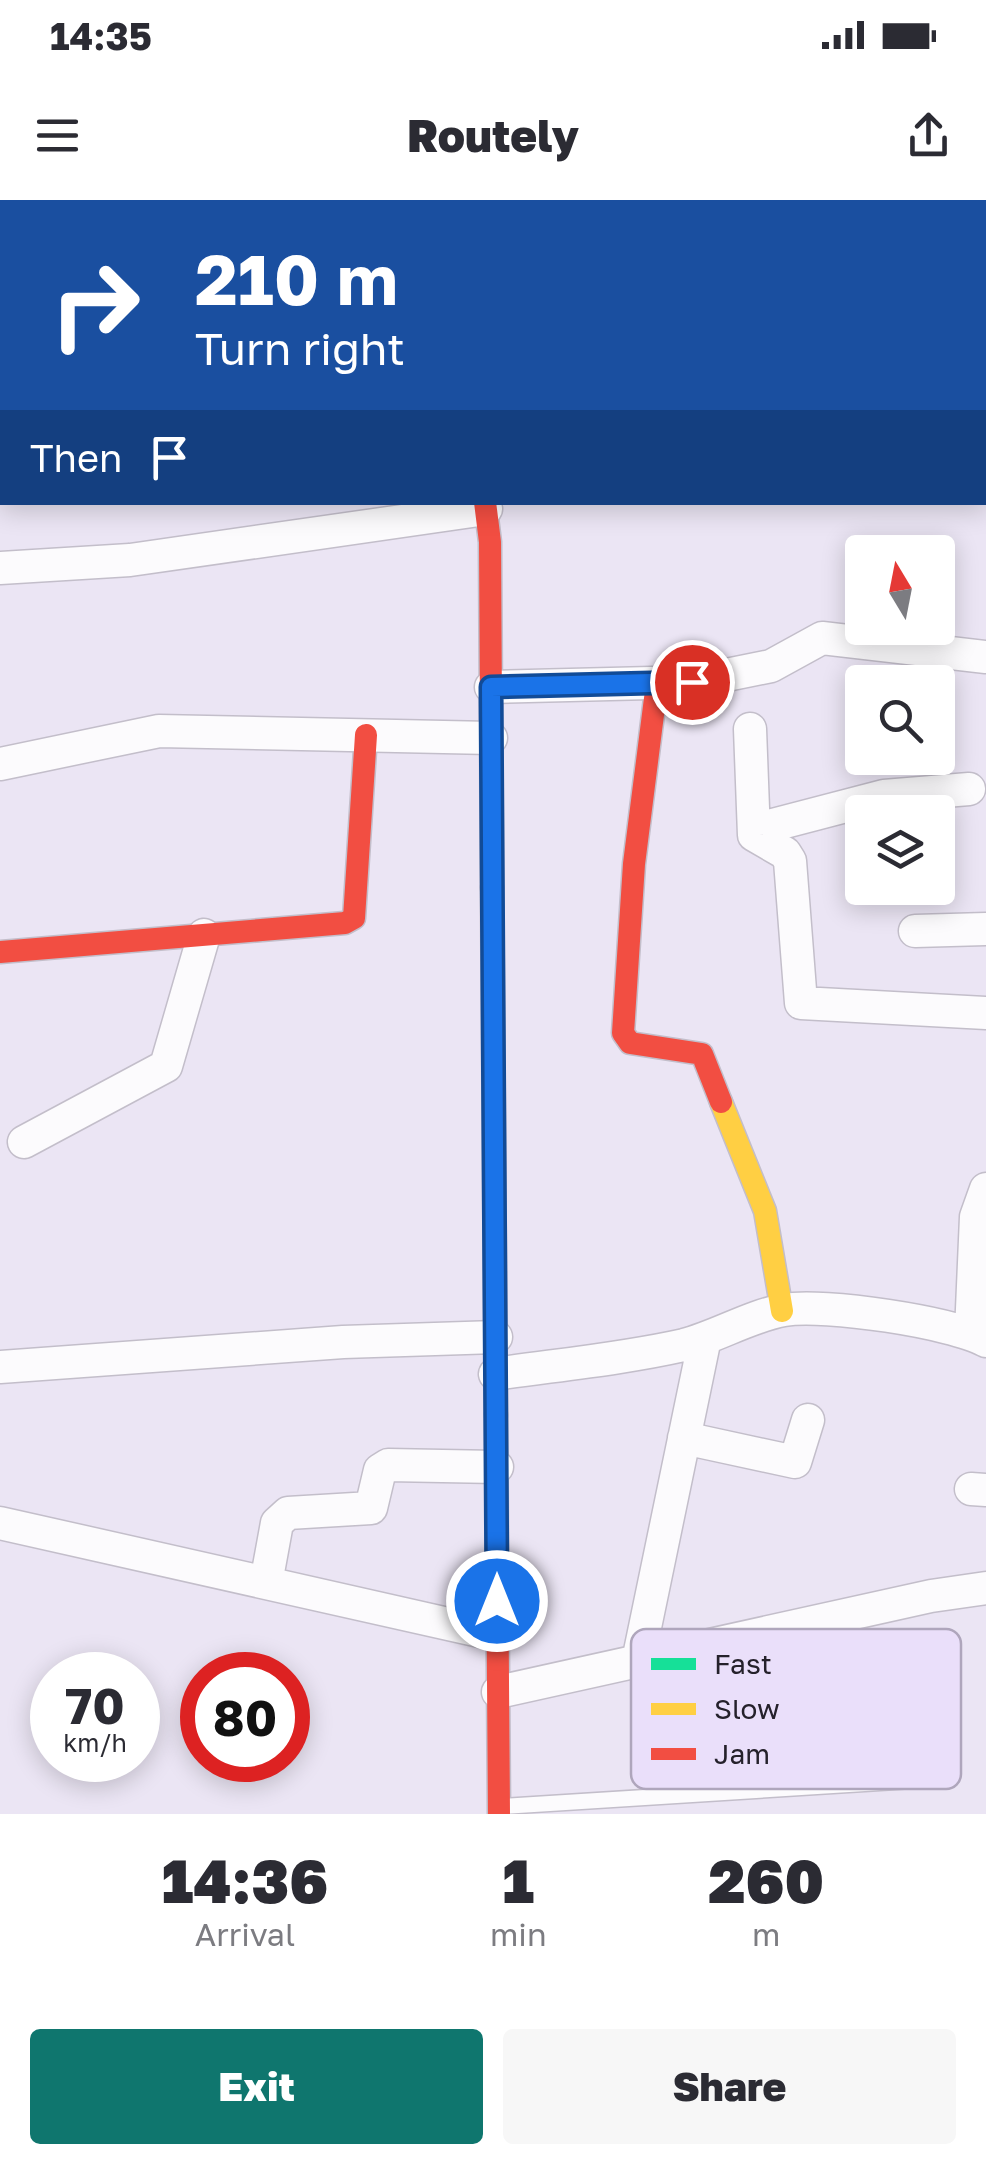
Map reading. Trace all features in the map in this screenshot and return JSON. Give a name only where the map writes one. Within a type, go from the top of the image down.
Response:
[{"type":"main road","points":[[485,506],[490,542],[499,1810]]},
{"type":"main road","points":[[658,683],[634,864],[623,1033],[630,1043],[702,1054],[765,1211],[782,1310]]},
{"type":"main road","points":[[0,952],[346,923],[354,918],[366,735]]},
{"type":"street","points":[[0,568],[130,560],[485,506]]},
{"type":"street","points":[[491,687],[692,682],[764,668],[822,638],[986,657]]},
{"type":"street","points":[[750,729],[754,830],[757,839],[785,853],[790,860],[801,1003],[986,1014]]},
{"type":"street","points":[[0,764],[159,732],[491,738]]},
{"type":"street","points":[[754,830],[884,796],[969,789]]},
{"type":"street","points":[[916,931],[986,930]]},
{"type":"street","points":[[24,1142],[166,1066],[204,935]]},
{"type":"street","points":[[495,1374],[683,1345],[782,1310],[809,1308],[978,1336],[976,1217],[986,1189]]},
{"type":"street","points":[[0,1367],[344,1342],[496,1336]]},
{"type":"street","points":[[645,1629],[706,1338]]},
{"type":"street","points":[[684,1438],[795,1462],[808,1420]]},
{"type":"street","points":[[266,1583],[281,1516],[371,1508],[380,1470],[388,1465],[496,1466]]},
{"type":"street","points":[[0,1523],[498,1635]]},
{"type":"street","points":[[782,1629],[931,1596],[986,1588]]},
{"type":"street","points":[[498,1692],[631,1663]]},
{"type":"lane","points":[[499,1810],[794,1789]]},
{"type":"traffic: fast","points":[[492,888],[496,1415]]},
{"type":"traffic: slow","points":[[721,1102],[765,1211],[782,1311]]},
{"type":"traffic: jam","points":[[485,505],[490,542],[492,888]]},
{"type":"traffic: jam","points":[[657,683],[634,864],[623,1033],[630,1043],[702,1054],[721,1102]]},
{"type":"traffic: jam","points":[[0,952],[345,923],[354,918],[366,735]]},
{"type":"traffic: jam","points":[[496,1415],[499,1814]]},
{"type":"route","points":[[497,1601],[491,687],[692,682]]}]
